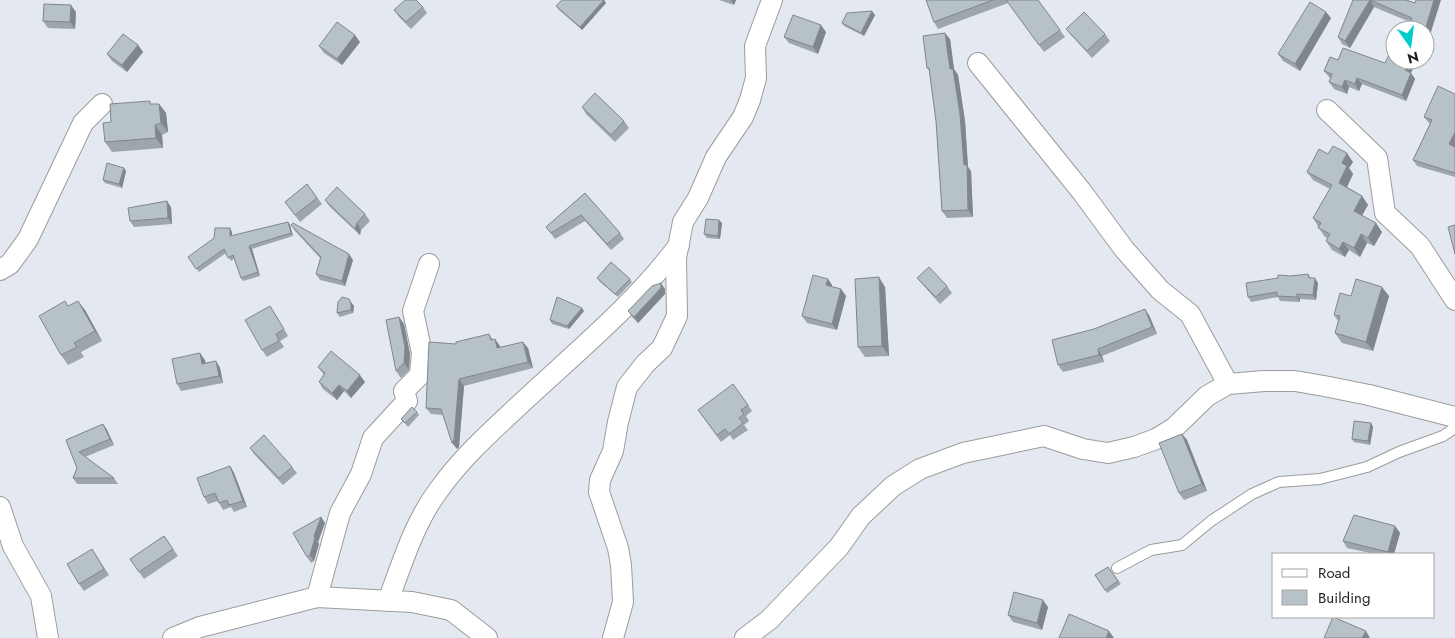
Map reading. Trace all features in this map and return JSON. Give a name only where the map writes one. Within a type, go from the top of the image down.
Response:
[{"type":"street","points":[[613,638],[623,602],[621,564],[618,548],[600,492],[600,480],[613,451],[627,387],[645,364],[662,348],[677,316],[676,258],[683,222],[698,198],[716,157],[743,117],[750,100],[756,78],[755,46],[772,0]]},
{"type":"street","points":[[978,63],[1082,192],[1124,249],[1160,290],[1190,314],[1228,384]]},
{"type":"street","points":[[0,270],[10,264],[28,239],[83,123],[102,104]]},
{"type":"street","points":[[1326,110],[1377,158],[1384,213],[1420,246],[1455,300]]},
{"type":"street","points":[[388,601],[418,525],[437,491],[478,444],[592,339],[660,270],[679,245]]},
{"type":"street","points":[[317,598],[340,513],[361,474],[373,438],[408,401],[404,391],[420,375],[422,353],[413,311],[429,264]]},
{"type":"street","points":[[745,638],[769,620],[840,547],[861,516],[893,486],[920,469],[963,453],[1044,436],[1083,449],[1108,453],[1134,447],[1174,428],[1207,396],[1228,384],[1264,381],[1295,381],[1369,395],[1455,417]]},
{"type":"street","points":[[0,507],[13,546],[41,596],[48,638]]},
{"type":"street","points":[[173,638],[200,627],[317,598],[412,602],[452,610],[487,638]]},
{"type":"lane","points":[[1117,568],[1151,550],[1182,544],[1211,521],[1252,494],[1279,482],[1320,478],[1367,467],[1399,452],[1443,436],[1455,428]]},
{"type":"building","points":[[405,0],[416,0],[423,7],[406,22],[394,10]]},
{"type":"building","points":[[562,0],[604,0],[580,27],[556,6]]},
{"type":"building","points":[[926,0],[993,0],[934,22]]},
{"type":"building","points":[[1006,0],[1038,0],[1060,30],[1039,45]]},
{"type":"building","points":[[1353,0],[1370,0],[1345,41],[1338,37]]},
{"type":"building","points":[[1370,0],[1406,0],[1415,3],[1416,0],[1434,0],[1428,20],[1411,20],[1412,18]]},
{"type":"building","points":[[1310,2],[1326,12],[1295,64],[1278,54]]},
{"type":"building","points":[[44,4],[71,5],[70,22],[43,21]]},
{"type":"building","points":[[872,11],[861,33],[842,23],[847,13]]},
{"type":"building","points":[[1084,12],[1105,34],[1087,51],[1066,29]]},
{"type":"building","points":[[793,15],[821,25],[813,47],[784,37]]},
{"type":"building","points":[[337,22],[355,35],[337,59],[319,46]]},
{"type":"building","points":[[945,33],[950,69],[953,69],[960,114],[964,165],[967,165],[968,210],[942,211],[936,121],[923,36]]},
{"type":"building","points":[[123,34],[138,45],[122,65],[107,54]]},
{"type":"building","points":[[1343,48],[1385,63],[1385,70],[1405,70],[1411,73],[1402,95],[1357,78],[1355,84],[1345,80],[1342,87],[1329,82],[1332,74],[1324,71],[1330,57],[1338,60]]},
{"type":"building","points":[[1438,86],[1455,94],[1455,132],[1449,144],[1455,147],[1455,173],[1413,160],[1432,120],[1424,117]]},
{"type":"building","points":[[595,93],[624,121],[611,135],[582,107]]},
{"type":"building","points":[[150,101],[150,104],[159,104],[161,123],[155,125],[156,138],[105,142],[103,123],[111,122],[110,104]]},
{"type":"building","points":[[1333,146],[1347,153],[1342,163],[1347,166],[1339,183],[1362,196],[1354,211],[1376,223],[1368,238],[1361,234],[1354,248],[1343,242],[1339,249],[1326,241],[1330,234],[1318,228],[1321,223],[1313,218],[1332,185],[1307,172],[1319,149],[1328,154]]},
{"type":"building","points":[[107,163],[124,168],[119,184],[103,180]]},
{"type":"building","points":[[307,184],[317,198],[295,215],[285,202]]},
{"type":"building","points":[[337,187],[365,214],[357,223],[355,229],[325,200]]},
{"type":"building","points":[[585,193],[620,233],[607,244],[581,215],[551,233],[546,227]]},
{"type":"building","points":[[167,201],[168,218],[130,221],[128,208]]},
{"type":"building","points":[[706,219],[719,220],[718,236],[704,234]]},
{"type":"building","points":[[288,222],[291,233],[249,246],[258,272],[241,278],[233,255],[228,258],[224,249],[196,269],[188,257],[214,238],[215,228],[230,228],[230,236]]},
{"type":"building","points":[[293,223],[349,254],[342,281],[316,274],[321,257],[291,225]]},
{"type":"building","points":[[1455,225],[1455,254],[1448,227]]},
{"type":"building","points":[[611,262],[630,279],[615,294],[597,278]]},
{"type":"building","points":[[929,267],[947,286],[936,297],[917,278]]},
{"type":"building","points":[[1308,274],[1309,278],[1315,278],[1313,295],[1297,294],[1297,297],[1277,296],[1277,292],[1248,297],[1246,283],[1278,278],[1278,275]]},
{"type":"building","points":[[813,275],[828,279],[826,285],[841,289],[832,324],[802,316]]},
{"type":"building","points":[[879,277],[882,346],[858,347],[855,279]]},
{"type":"building","points":[[1356,279],[1382,287],[1366,342],[1335,333],[1340,316],[1334,315],[1340,293],[1351,296]]},
{"type":"building","points":[[661,283],[661,288],[634,317],[628,311],[652,286]]},
{"type":"building","points":[[342,297],[349,299],[351,310],[337,313],[338,302]]},
{"type":"building","points":[[557,297],[582,308],[567,326],[550,320]]},
{"type":"building","points":[[65,301],[68,306],[78,301],[95,331],[74,343],[77,347],[61,355],[39,316]]},
{"type":"building","points":[[270,306],[284,329],[276,334],[279,341],[262,350],[245,320]]},
{"type":"building","points":[[1145,309],[1152,327],[1098,349],[1099,355],[1058,365],[1052,340],[1094,329]]},
{"type":"building","points":[[399,317],[405,347],[404,363],[396,371],[386,320]]},
{"type":"building","points":[[489,334],[491,340],[495,339],[497,348],[523,342],[528,362],[459,379],[454,440],[452,443],[441,409],[426,408],[429,342],[456,344],[456,342]]},
{"type":"building","points":[[331,351],[360,375],[347,391],[339,385],[332,393],[319,382],[325,373],[318,367]]},
{"type":"building","points":[[200,353],[202,364],[216,361],[219,376],[177,384],[172,359]]},
{"type":"building","points":[[733,384],[748,405],[741,410],[744,414],[739,418],[743,423],[729,434],[725,429],[717,435],[698,410]]},
{"type":"building","points":[[412,407],[417,412],[405,423],[401,419]]},
{"type":"building","points":[[1354,421],[1371,423],[1368,441],[1352,439]]},
{"type":"building","points":[[103,424],[110,439],[79,452],[114,478],[73,478],[77,468],[66,440]]},
{"type":"building","points":[[1182,434],[1202,484],[1179,493],[1159,443]]},
{"type":"building","points":[[264,435],[292,467],[279,478],[250,448]]},
{"type":"building","points":[[230,466],[243,501],[229,505],[227,500],[219,503],[215,493],[204,497],[197,478]]},
{"type":"building","points":[[1354,515],[1395,526],[1388,552],[1343,541]]},
{"type":"building","points":[[321,517],[310,555],[307,557],[293,533]]},
{"type":"building","points":[[164,536],[173,549],[139,572],[130,559]]},
{"type":"building","points":[[92,549],[104,569],[79,584],[67,564]]},
{"type":"building","points":[[1108,567],[1118,581],[1105,590],[1095,575]]},
{"type":"building","points":[[1014,592],[1043,600],[1037,623],[1008,615]]},
{"type":"building","points":[[1069,614],[1109,631],[1106,638],[1059,638]]},
{"type":"building","points":[[1333,618],[1366,631],[1362,638],[1324,638]]}]
